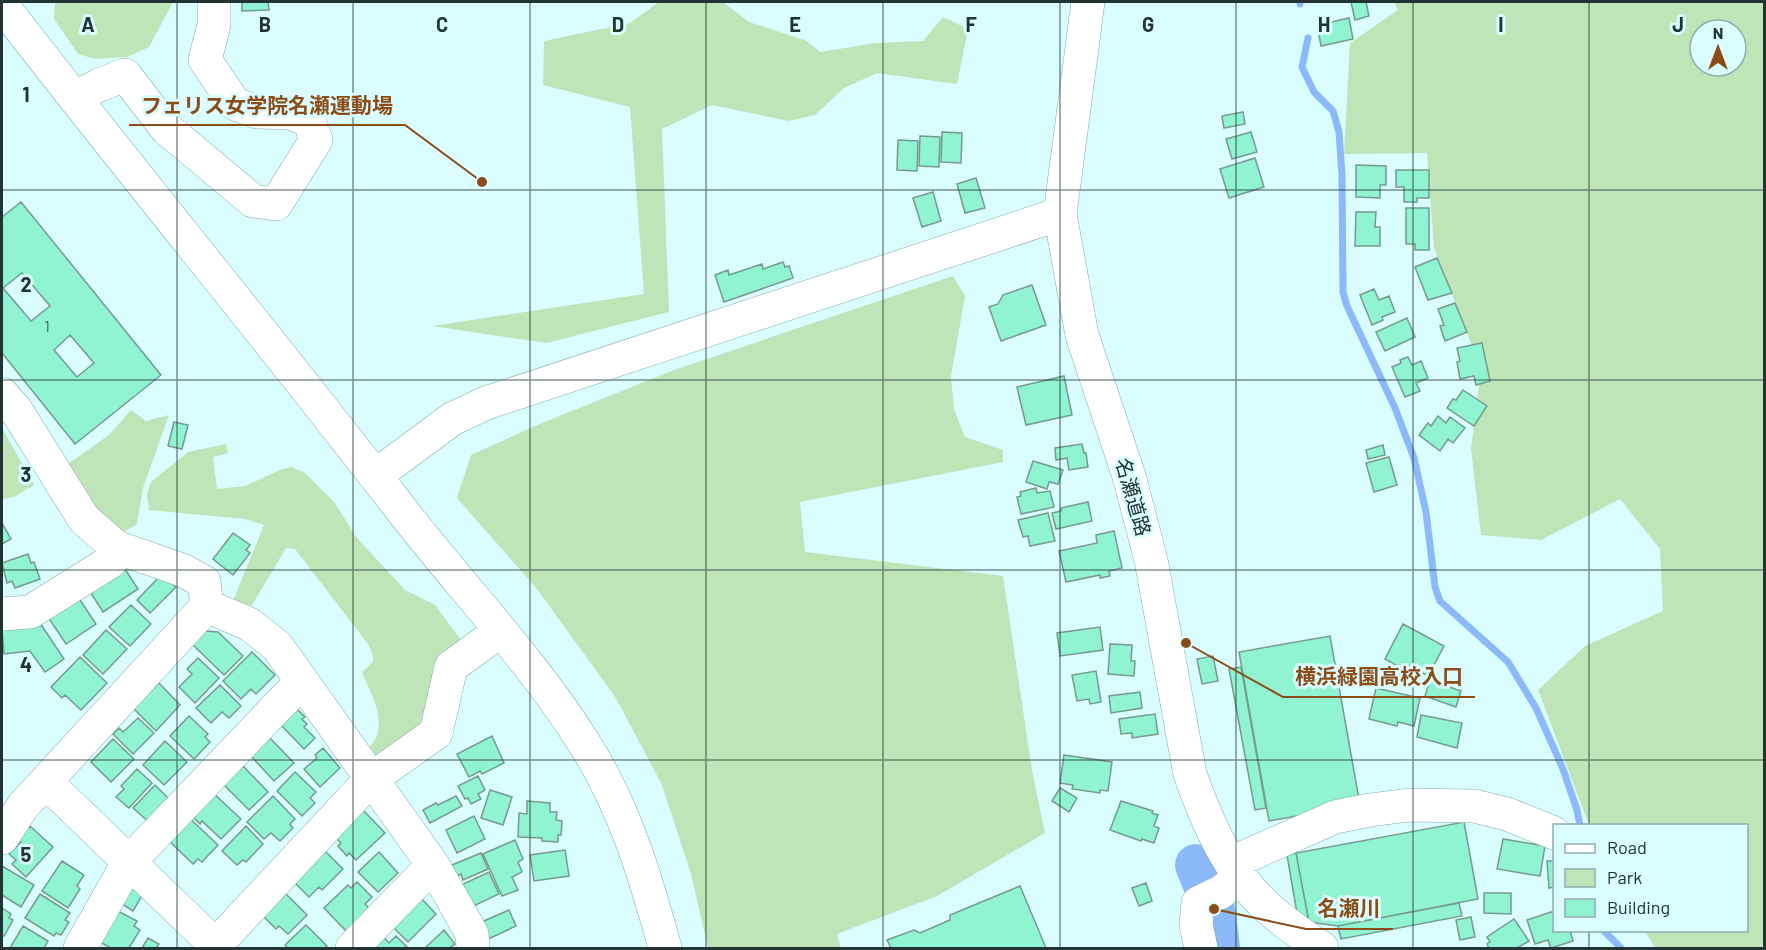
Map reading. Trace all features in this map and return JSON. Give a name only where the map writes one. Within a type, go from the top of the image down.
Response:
[{"type":"street","points":[[75,98],[125,75],[166,128],[253,201],[276,204],[316,140],[309,120],[290,113],[257,112],[235,104],[205,60],[214,25],[214,2]]},
{"type":"street","name":"名瀬道路","points":[[1088,2],[1060,214],[1082,335],[1129,476],[1151,560],[1190,774],[1202,807],[1209,908],[1264,905],[1292,928],[1322,948]]},
{"type":"street","points":[[4,11],[545,686],[586,744],[615,802],[646,879],[665,948]]},
{"type":"street","points":[[375,476],[452,419],[486,404],[1060,214]]},
{"type":"street","points":[[2,394],[16,410],[84,519],[116,547],[182,570],[204,582],[207,606],[5,825]]},
{"type":"street","points":[[2,614],[30,612],[110,562],[121,549]]},
{"type":"street","points":[[207,606],[249,624],[277,646],[433,865],[472,934],[473,948]]},
{"type":"street","points":[[46,782],[214,947],[371,779],[436,733],[451,667],[500,631]]},
{"type":"street","points":[[80,948],[128,863],[301,682]]},
{"type":"street","points":[[1209,908],[1335,817],[1409,805],[1474,806],[1507,814],[1553,833]]},
{"type":"street","points":[[352,948],[433,865]]},
{"type":"green space","points":[[55,2],[173,2],[149,47],[127,57],[95,59],[78,54],[54,19]]},
{"type":"green space","points":[[659,2],[723,2],[749,22],[805,40],[820,52],[875,43],[923,41],[943,17],[968,29],[957,84],[877,73],[844,88],[815,115],[789,121],[712,105],[662,129],[669,312],[546,343],[432,326],[644,294],[630,107],[543,85],[544,41],[630,23]]},
{"type":"green space","points":[[1394,2],[1764,2],[1764,948],[1655,948],[1646,932],[1748,932],[1748,824],[1589,824],[1538,690],[1585,646],[1663,611],[1660,549],[1620,499],[1541,540],[1481,535],[1471,449],[1481,369],[1434,248],[1427,153],[1344,154],[1350,43],[1398,10]]},
{"type":"green space","points":[[953,276],[965,296],[951,376],[954,409],[965,437],[1003,450],[1003,462],[800,502],[805,552],[1003,576],[1032,770],[1045,833],[937,896],[837,934],[841,948],[708,948],[691,874],[662,785],[616,698],[537,589],[457,498],[471,455],[542,423],[674,370]]},
{"type":"green space","points":[[131,410],[146,421],[169,415],[143,488],[137,524],[119,535],[97,516],[65,466],[109,435]]},
{"type":"green space","points":[[2,428],[34,485],[14,497],[2,499]]},
{"type":"green space","points":[[226,444],[228,453],[213,457],[217,489],[245,486],[291,467],[304,472],[334,502],[357,538],[405,590],[435,605],[461,640],[440,653],[429,713],[418,731],[373,760],[365,752],[373,743],[377,733],[378,713],[362,672],[373,662],[373,655],[368,644],[295,549],[286,548],[252,605],[233,601],[264,525],[245,519],[149,510],[147,494],[151,482],[188,452]]},
{"type":"building","points":[[242,2],[268,2],[269,10],[242,11]]},
{"type":"building","points":[[1351,2],[1366,2],[1369,16],[1355,20]]},
{"type":"building","points":[[1349,18],[1353,39],[1321,46],[1318,29],[1327,27],[1327,23]]},
{"type":"building","points":[[1243,112],[1245,124],[1224,128],[1222,116]]},
{"type":"building","points":[[942,132],[962,133],[961,163],[941,162]]},
{"type":"building","points":[[1251,132],[1257,152],[1232,159],[1226,139]]},
{"type":"building","points":[[920,136],[940,137],[939,167],[919,166]]},
{"type":"building","points":[[898,140],[918,141],[917,171],[897,170]]},
{"type":"building","points":[[1255,158],[1264,187],[1229,198],[1220,169]]},
{"type":"building","points":[[1356,165],[1386,166],[1386,185],[1380,185],[1380,198],[1356,197]]},
{"type":"building","points":[[1396,170],[1429,170],[1429,198],[1417,198],[1417,202],[1404,202],[1404,187],[1396,187]]},
{"type":"building","points":[[976,178],[985,208],[965,213],[957,184]]},
{"type":"building","points":[[933,192],[941,221],[922,227],[913,198]]},
{"type":"building","points":[[21,202],[161,375],[75,444],[2,353],[2,217]],"holes":[[[22,273],[50,306],[31,321],[3,288]],[[70,335],[94,363],[77,377],[54,350]]]},
{"type":"building","points":[[1406,208],[1429,208],[1429,250],[1415,250],[1415,244],[1406,244]]},
{"type":"building","points":[[1356,212],[1376,212],[1375,227],[1380,227],[1380,246],[1355,246]]},
{"type":"building","points":[[1437,258],[1452,293],[1428,300],[1415,267]]},
{"type":"building","points":[[783,262],[785,267],[789,266],[793,278],[724,302],[715,275],[728,270],[729,275],[762,264],[763,269]]},
{"type":"building","points":[[1032,285],[1046,325],[1001,341],[989,307],[998,304],[1003,295]]},
{"type":"building","points":[[1374,289],[1379,300],[1389,296],[1395,312],[1382,317],[1383,320],[1372,325],[1360,295]]},
{"type":"building","points":[[1455,303],[1467,332],[1445,341],[1440,326],[1444,325],[1438,309]]},
{"type":"building","points":[[1407,318],[1415,337],[1385,351],[1376,332]]},
{"type":"building","points":[[1482,343],[1490,381],[1476,385],[1474,376],[1460,379],[1457,348]]},
{"type":"building","points":[[1408,357],[1412,365],[1421,361],[1428,378],[1416,383],[1420,391],[1405,397],[1392,367]]},
{"type":"building","points":[[1064,376],[1072,415],[1026,425],[1017,387]]},
{"type":"building","points":[[1463,390],[1487,406],[1474,426],[1447,408]]},
{"type":"building","points":[[1438,416],[1446,423],[1450,417],[1465,428],[1453,443],[1448,439],[1440,451],[1419,435],[1428,423],[1431,426]]},
{"type":"building","points":[[174,422],[188,425],[182,449],[168,446]]},
{"type":"building","points":[[1082,444],[1088,467],[1069,470],[1067,458],[1056,460],[1055,448]]},
{"type":"building","points":[[1383,445],[1385,455],[1368,459],[1366,450]]},
{"type":"building","points":[[1389,457],[1397,485],[1374,492],[1366,463]]},
{"type":"building","points":[[1033,461],[1063,470],[1058,484],[1049,482],[1047,489],[1026,482]]},
{"type":"building","points":[[1036,488],[1037,493],[1050,491],[1054,507],[1021,514],[1017,497],[1021,496],[1020,492]]},
{"type":"building","points":[[1088,502],[1092,521],[1056,529],[1052,513],[1061,511],[1061,508]]},
{"type":"building","points":[[1048,513],[1055,541],[1030,546],[1028,536],[1023,537],[1018,520]]},
{"type":"building","points":[[2,523],[11,539],[2,544]]},
{"type":"building","points":[[1114,531],[1122,568],[1109,571],[1110,576],[1100,578],[1100,575],[1066,582],[1059,551],[1097,543],[1096,535]]},
{"type":"building","points":[[233,533],[250,545],[246,550],[250,553],[233,575],[213,559]]},
{"type":"building","points":[[28,554],[31,563],[34,562],[40,579],[15,588],[12,581],[7,583],[2,563]]},
{"type":"building","points":[[125,569],[138,589],[103,612],[87,587]]},
{"type":"building","points":[[163,575],[176,587],[150,613],[137,600]]},
{"type":"building","points":[[78,597],[96,624],[66,644],[48,617]]},
{"type":"building","points":[[131,605],[151,624],[130,646],[109,627]]},
{"type":"building","points":[[40,623],[64,659],[45,672],[30,651],[4,654],[2,628]]},
{"type":"building","points":[[1403,624],[1444,646],[1428,676],[1404,663],[1401,668],[1385,659]]},
{"type":"building","points":[[1100,627],[1103,650],[1060,656],[1057,633]]},
{"type":"building","points":[[106,630],[127,649],[103,674],[83,655]]},
{"type":"building","points":[[205,631],[218,632],[243,656],[224,675],[192,644]]},
{"type":"building","points":[[1330,636],[1360,805],[1269,821],[1239,652]]},
{"type":"building","points":[[1110,644],[1132,645],[1131,661],[1135,661],[1134,676],[1108,674]]},
{"type":"building","points":[[252,652],[275,675],[256,694],[251,689],[241,699],[223,681]]},
{"type":"building","points":[[1213,656],[1218,681],[1202,684],[1197,659]]},
{"type":"building","points":[[80,657],[107,683],[81,710],[65,695],[62,698],[51,687]]},
{"type":"building","points":[[198,658],[219,678],[195,703],[179,687],[192,674],[187,669]]},
{"type":"building","points":[[1241,667],[1266,808],[1255,810],[1229,669]]},
{"type":"building","points":[[1096,671],[1101,702],[1090,704],[1089,699],[1077,701],[1072,675]]},
{"type":"building","points":[[1430,680],[1461,691],[1456,707],[1425,696]]},
{"type":"building","points":[[159,683],[180,705],[156,731],[133,708]]},
{"type":"building","points":[[220,685],[241,706],[229,718],[222,712],[211,723],[196,708]]},
{"type":"building","points":[[1376,688],[1420,698],[1414,726],[1398,722],[1397,726],[1369,719]]},
{"type":"building","points":[[1140,692],[1142,708],[1111,713],[1109,696]]},
{"type":"building","points":[[295,707],[305,717],[302,719],[307,724],[304,727],[315,738],[304,749],[279,723]]},
{"type":"building","points":[[1155,714],[1158,734],[1132,738],[1132,733],[1121,734],[1119,719]]},
{"type":"building","points":[[1421,715],[1462,723],[1457,748],[1417,737]]},
{"type":"building","points":[[189,716],[208,734],[205,737],[210,742],[194,759],[170,736]]},
{"type":"building","points":[[138,718],[154,733],[133,754],[113,734],[119,728],[123,732]]},
{"type":"building","points":[[492,736],[504,763],[482,774],[480,771],[469,777],[457,754]]},
{"type":"building","points":[[269,737],[294,763],[274,781],[250,755]]},
{"type":"building","points":[[113,739],[134,759],[111,782],[91,762]]},
{"type":"building","points":[[165,741],[187,762],[164,785],[143,765]]},
{"type":"building","points":[[323,748],[340,768],[320,787],[304,769],[317,758],[315,755]]},
{"type":"building","points":[[1064,755],[1112,762],[1108,791],[1100,790],[1100,793],[1072,789],[1073,785],[1060,783]]},
{"type":"building","points":[[243,766],[268,792],[249,810],[224,785]]},
{"type":"building","points":[[137,769],[152,783],[129,808],[116,797],[124,789],[121,786]]},
{"type":"building","points":[[295,772],[316,792],[310,798],[315,803],[302,816],[277,791]]},
{"type":"building","points":[[478,776],[485,790],[478,794],[481,799],[471,804],[468,798],[465,799],[458,786]]},
{"type":"building","points":[[155,785],[171,801],[150,823],[133,808]]},
{"type":"building","points":[[1060,788],[1077,798],[1069,812],[1052,801]]},
{"type":"building","points":[[490,790],[512,797],[503,825],[481,818]]},
{"type":"building","points":[[212,792],[241,819],[221,839],[202,821],[200,824],[190,814]]},
{"type":"building","points":[[273,796],[295,819],[290,824],[293,828],[280,841],[271,833],[264,839],[247,822]]},
{"type":"building","points":[[456,796],[462,806],[430,823],[423,810]]},
{"type":"building","points":[[527,801],[550,803],[550,812],[557,812],[556,820],[562,821],[558,842],[542,841],[542,838],[518,837],[519,813],[527,814]]},
{"type":"building","points":[[1121,801],[1153,811],[1152,813],[1158,815],[1154,826],[1159,828],[1154,843],[1110,830]]},
{"type":"building","points":[[363,810],[385,833],[356,860],[349,853],[347,856],[338,846],[341,843],[335,837]]},
{"type":"building","points":[[184,813],[218,845],[202,862],[198,859],[193,864],[163,835]]},
{"type":"building","points":[[474,816],[485,839],[457,853],[446,830]]},
{"type":"building","points":[[1464,822],[1478,899],[1338,926],[1309,922],[1296,853]]},
{"type":"building","points":[[30,826],[53,847],[26,877],[12,864],[16,860],[9,854],[21,842],[18,839]]},
{"type":"building","points":[[246,826],[263,844],[246,862],[243,860],[237,865],[222,851]]},
{"type":"building","points":[[1503,839],[1545,846],[1540,876],[1497,869]]},
{"type":"building","points":[[515,840],[523,859],[518,862],[522,872],[512,877],[518,890],[502,896],[483,854]]},
{"type":"building","points":[[565,850],[569,876],[534,881],[530,855]]},
{"type":"building","points":[[325,851],[343,869],[322,890],[319,887],[309,897],[294,882]]},
{"type":"building","points":[[379,852],[398,873],[378,892],[358,872]]},
{"type":"building","points":[[481,853],[488,869],[463,880],[461,874],[457,876],[452,865]]},
{"type":"building","points":[[1296,853],[1308,917],[1298,919],[1287,855]]},
{"type":"building","points":[[62,861],[84,875],[77,886],[80,889],[68,908],[42,891]]},
{"type":"building","points":[[1547,861],[1553,861],[1553,887],[1549,888]]},
{"type":"building","points":[[2,866],[34,885],[21,907],[2,895]]},
{"type":"building","points":[[489,872],[499,894],[469,908],[459,886]]},
{"type":"building","points":[[357,882],[372,897],[365,904],[372,911],[348,933],[324,908],[348,885],[351,888]]},
{"type":"building","points":[[1146,883],[1152,901],[1139,906],[1132,888]]},
{"type":"building","points":[[126,884],[143,894],[133,911],[116,900]]},
{"type":"building","points":[[1020,886],[1046,948],[891,948],[887,940],[914,930],[920,933],[950,920],[950,915]]},
{"type":"building","points":[[1484,893],[1511,893],[1511,914],[1484,913]]},
{"type":"building","points":[[40,894],[70,913],[65,920],[69,922],[61,935],[56,933],[54,936],[25,918]]},
{"type":"building","points":[[286,894],[307,915],[288,934],[279,926],[276,929],[263,916]]},
{"type":"building","points":[[419,896],[436,914],[408,942],[390,924]]},
{"type":"building","points":[[1459,903],[1462,916],[1341,939],[1338,926]]},
{"type":"building","points":[[2,908],[11,914],[9,918],[13,920],[4,936],[2,935]]},
{"type":"building","points":[[112,908],[137,921],[134,926],[140,930],[129,948],[111,948],[94,939]]},
{"type":"building","points":[[509,910],[516,926],[484,941],[477,924]]},
{"type":"building","points":[[1553,911],[1553,932],[1571,932],[1573,941],[1551,948],[1548,940],[1535,944],[1527,920]]},
{"type":"building","points":[[1471,917],[1475,937],[1460,940],[1456,920]]},
{"type":"building","points":[[1514,919],[1529,941],[1517,948],[1489,948],[1487,944],[1490,942],[1487,937]]},
{"type":"building","points":[[306,925],[327,946],[324,948],[288,948],[285,945]]},
{"type":"building","points":[[23,926],[48,941],[44,948],[10,948]]},
{"type":"building","points":[[444,930],[455,944],[449,948],[425,948]]},
{"type":"building","points":[[381,934],[389,943],[396,936],[408,948],[366,948]]},
{"type":"building","points":[[148,938],[159,944],[157,947],[159,948],[142,948]]},
{"type":"waterway","points":[[1308,38],[1302,67],[1314,92],[1333,111],[1339,132],[1342,175],[1343,292],[1347,306],[1395,408],[1414,458],[1426,512],[1435,587],[1440,601],[1508,662],[1536,708],[1563,769],[1580,824]]},
{"type":"waterway","points":[[1196,865],[1214,909],[1219,948]]},
{"type":"waterway","points":[[1605,932],[1621,948]]},
{"type":"place","name":"フェリス女学院名瀬運動場","points":[[482,182]]},
{"type":"place","name":"横浜緑園高校入口","points":[[1186,643]]},
{"type":"place","name":"名瀬川","points":[[1214,909]]}]
